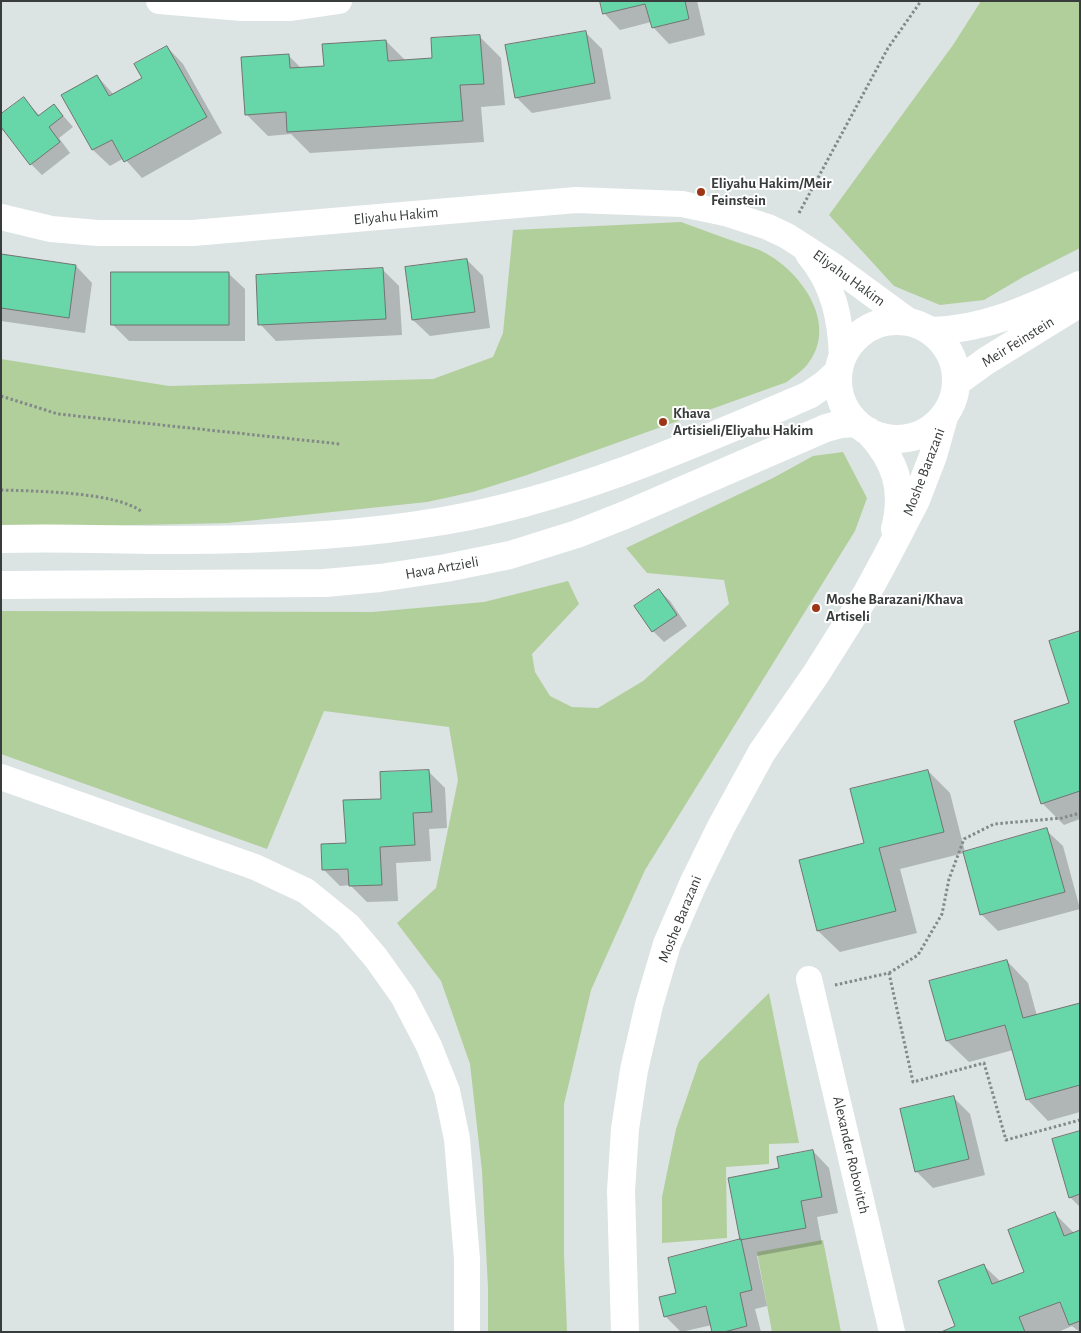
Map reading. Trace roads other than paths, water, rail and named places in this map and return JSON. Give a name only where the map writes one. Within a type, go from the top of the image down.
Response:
[{"type":"street","points":[[159,1],[242,8],[291,8],[339,1]]},
{"type":"street","name":"Eliyahu Hakim","points":[[1,218],[51,229],[89,233],[193,233],[576,200],[690,205],[740,218],[787,236],[921,326]]},
{"type":"street","name":"Eliyahu Hakim","points":[[787,236],[808,255],[819,268],[828,284],[836,305],[841,332],[840,365]]},
{"type":"street","name":"Meir Feinstein","points":[[921,326],[967,328],[990,323],[1029,310],[1080,285]]},
{"type":"street","name":"Meir Feinstein","points":[[957,382],[986,361],[1080,303]]},
{"type":"street","points":[[1,539],[56,537],[175,540],[261,538],[375,531],[444,521],[520,504],[602,480],[689,446],[809,395],[826,384],[840,365],[848,346],[856,337],[875,324],[887,321],[921,326],[940,339],[953,359],[957,382],[952,405],[944,417],[928,430],[909,438],[881,437],[863,427],[848,412],[838,386],[840,365]]},
{"type":"street","name":"Moshe Barazani","points":[[625,1332],[621,1191],[625,1129],[634,1070],[649,1005],[667,944],[693,884],[721,827],[762,752],[816,674],[867,593],[888,554],[916,500],[933,456],[944,417]]},
{"type":"street","name":"Hava Artzieli","points":[[1,585],[325,583],[380,578],[446,568],[510,555],[577,534],[804,437],[841,424],[863,427]]},
{"type":"street","name":"Moshe Barazani","points":[[863,427],[886,452],[895,469],[899,489],[898,515],[888,554]]},
{"type":"street","points":[[1,777],[255,867],[306,891],[354,931],[403,996],[429,1046],[448,1091],[457,1139],[466,1259],[467,1332]]},
{"type":"street","name":"Alexander Robovitch","points":[[811,984],[892,1332]]},
{"type":"place","name":"Eliyahu Hakim/Meir Feinstein","points":[[701,192]]},
{"type":"place","name":"Khava Artisieli/Eliyahu Hakim","points":[[663,422]]},
{"type":"place","name":"Moshe Barazani/Khava Artiseli","points":[[816,608]]}]
